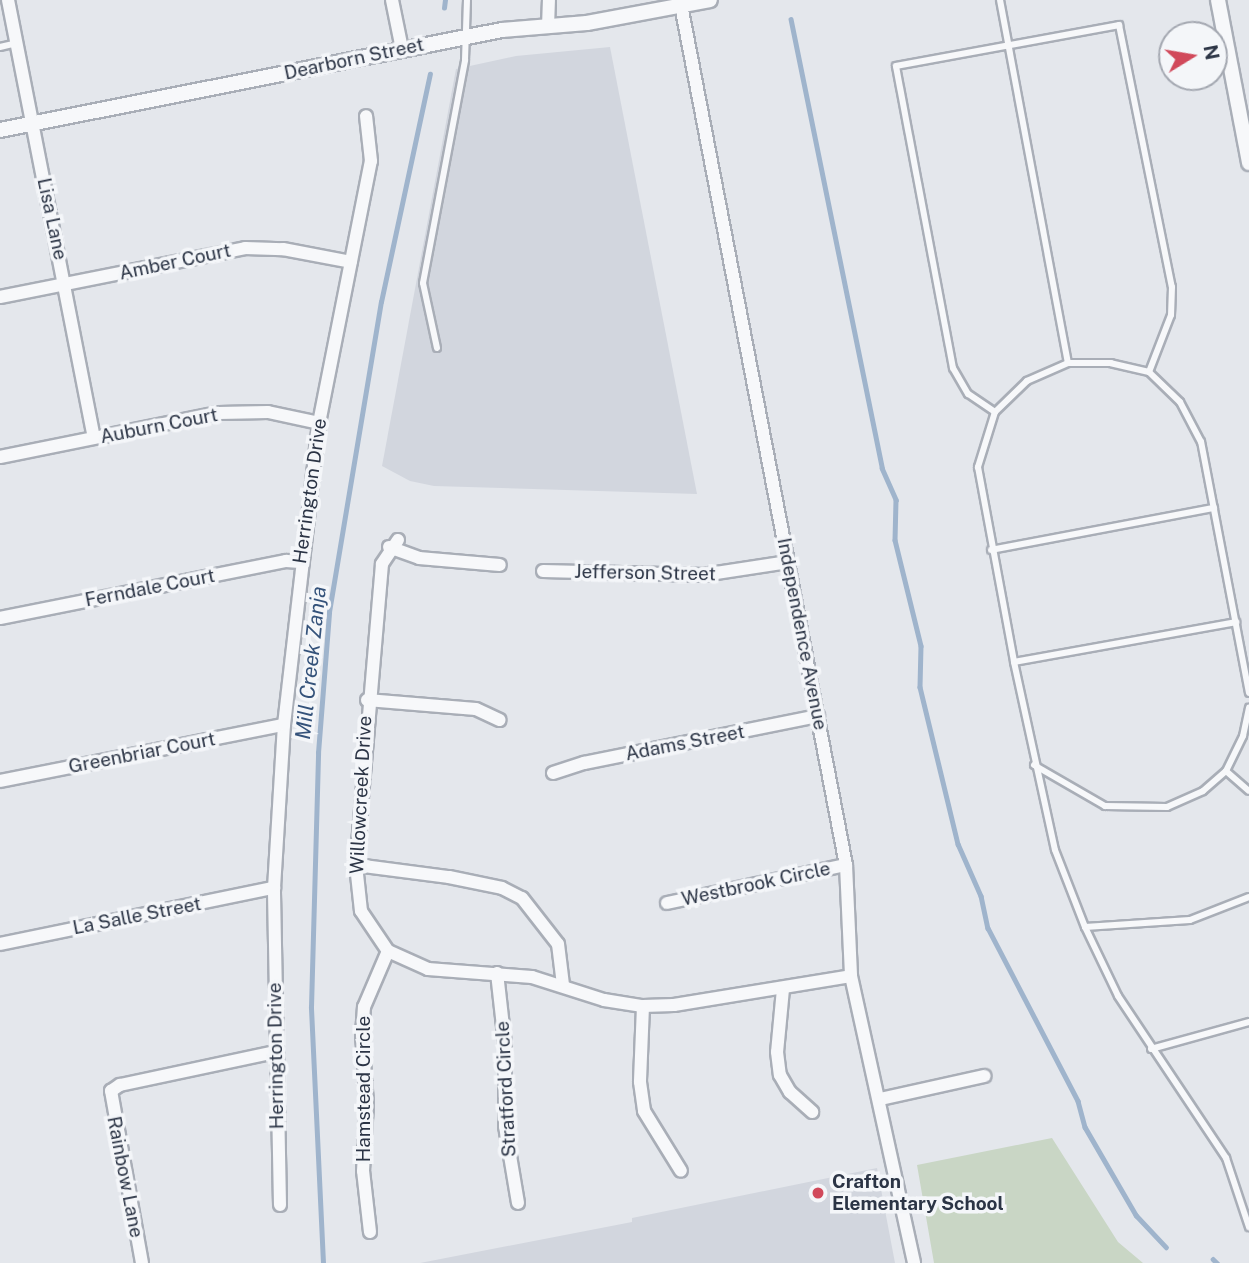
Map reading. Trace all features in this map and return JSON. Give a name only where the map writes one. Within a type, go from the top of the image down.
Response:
[{"type":"street","name":"Lisa Lane","points":[[8,0],[94,438]]},
{"type":"street","points":[[392,0],[402,49]]},
{"type":"street","points":[[548,27],[549,0]]},
{"type":"street","name":"Dearborn Street","points":[[0,130],[465,37],[548,27],[710,0]]},
{"type":"street","points":[[1218,0],[1249,163]]},
{"type":"street","name":"Independence Avenue","points":[[681,5],[845,865],[851,976],[914,1263]]},
{"type":"street","name":"Herrington Drive","points":[[280,1205],[275,1052],[274,888],[284,725],[300,562],[319,423],[371,160],[366,116]]},
{"type":"street","name":"Amber Court","points":[[0,297],[245,248],[283,249],[351,262]]},
{"type":"street","name":"Auburn Court","points":[[0,457],[247,411],[319,423]]},
{"type":"street","name":"Willowcreek Drive","points":[[388,951],[361,911],[356,865],[367,700],[382,564],[394,543],[419,558],[500,565]]},
{"type":"street","name":"Ferndale Court","points":[[0,618],[286,561],[300,562]]},
{"type":"street","name":"Jefferson Street","points":[[543,571],[703,575],[788,562]]},
{"type":"street","points":[[367,700],[426,708],[468,708],[499,719]]},
{"type":"street","name":"Adams Street","points":[[553,773],[584,763],[818,716]]},
{"type":"street","name":"Greenbriar Court","points":[[0,781],[284,725]]},
{"type":"street","points":[[356,865],[417,871],[502,888],[522,898],[558,944],[563,985]]},
{"type":"street","name":"Westbrook Circle","points":[[667,903],[845,865]]},
{"type":"street","name":"La Salle Street","points":[[0,944],[274,888]]},
{"type":"street","points":[[388,951],[428,969],[496,973],[563,985],[604,1000],[643,1006],[783,989],[851,976]]},
{"type":"street","name":"Hamstead Circle","points":[[370,1232],[363,1171],[368,1116],[362,1035],[364,1007],[388,951]]},
{"type":"street","name":"Stratford Circle","points":[[496,973],[505,1044],[505,1126],[518,1203]]},
{"type":"street","points":[[783,989],[777,1052],[780,1075],[790,1092],[812,1112]]},
{"type":"street","points":[[643,1006],[640,1082],[644,1111],[681,1171]]},
{"type":"street","name":"Rainbow Lane","points":[[142,1263],[111,1091],[120,1085],[275,1052]]},
{"type":"street","points":[[880,1099],[985,1076]]},
{"type":"lane","points":[[437,348],[423,283],[465,37],[467,0]]},
{"type":"lane","points":[[1000,0],[1068,363]]},
{"type":"lane","points":[[995,412],[968,394],[953,368],[896,66],[1111,24],[1119,25],[1124,34],[1172,287],[1171,315],[1149,372]]},
{"type":"lane","points":[[0,47],[17,43]]},
{"type":"lane","points":[[1249,693],[1214,508],[1193,421],[1167,386],[1149,372],[1111,363],[1068,363],[1027,381],[995,412],[978,467],[1013,662],[1055,850],[1085,927],[1151,1049],[1226,1158],[1249,1227]]},
{"type":"lane","points":[[992,550],[1214,508]]},
{"type":"lane","points":[[1013,662],[1236,622]]},
{"type":"lane","points":[[1034,765],[1086,799],[1129,810],[1167,807],[1186,801],[1226,771],[1243,736],[1249,708]]},
{"type":"lane","points":[[1226,771],[1249,791]]},
{"type":"lane","points":[[1085,927],[1190,920],[1249,897]]},
{"type":"lane","points":[[1151,1049],[1249,1022]]},
{"type":"shaded area","points":[[610,47],[697,494],[434,486],[410,481],[382,466],[456,69],[516,56]]},
{"type":"shaded area","name":"Crafton Elementary School","points":[[877,1168],[895,1263],[420,1263],[632,1222],[632,1218]]},
{"type":"green space","points":[[1052,1138],[1118,1242],[1143,1263],[934,1263],[917,1165]]},
{"type":"waterway","name":"Mill Creek Zanja","points":[[444,8],[445,0]]},
{"type":"waterway","points":[[791,19],[882,468],[896,500],[895,540],[921,646],[920,687],[958,844],[981,896],[988,928],[1078,1101],[1085,1127],[1136,1215],[1166,1247]]},
{"type":"waterway","name":"Mill Creek Zanja","points":[[323,1263],[311,1007],[318,753],[329,612],[381,302],[430,74]]},
{"type":"waterway","points":[[1213,1259],[1217,1263]]},
{"type":"place","name":"Crafton Elementary School","points":[[818,1193]]}]
